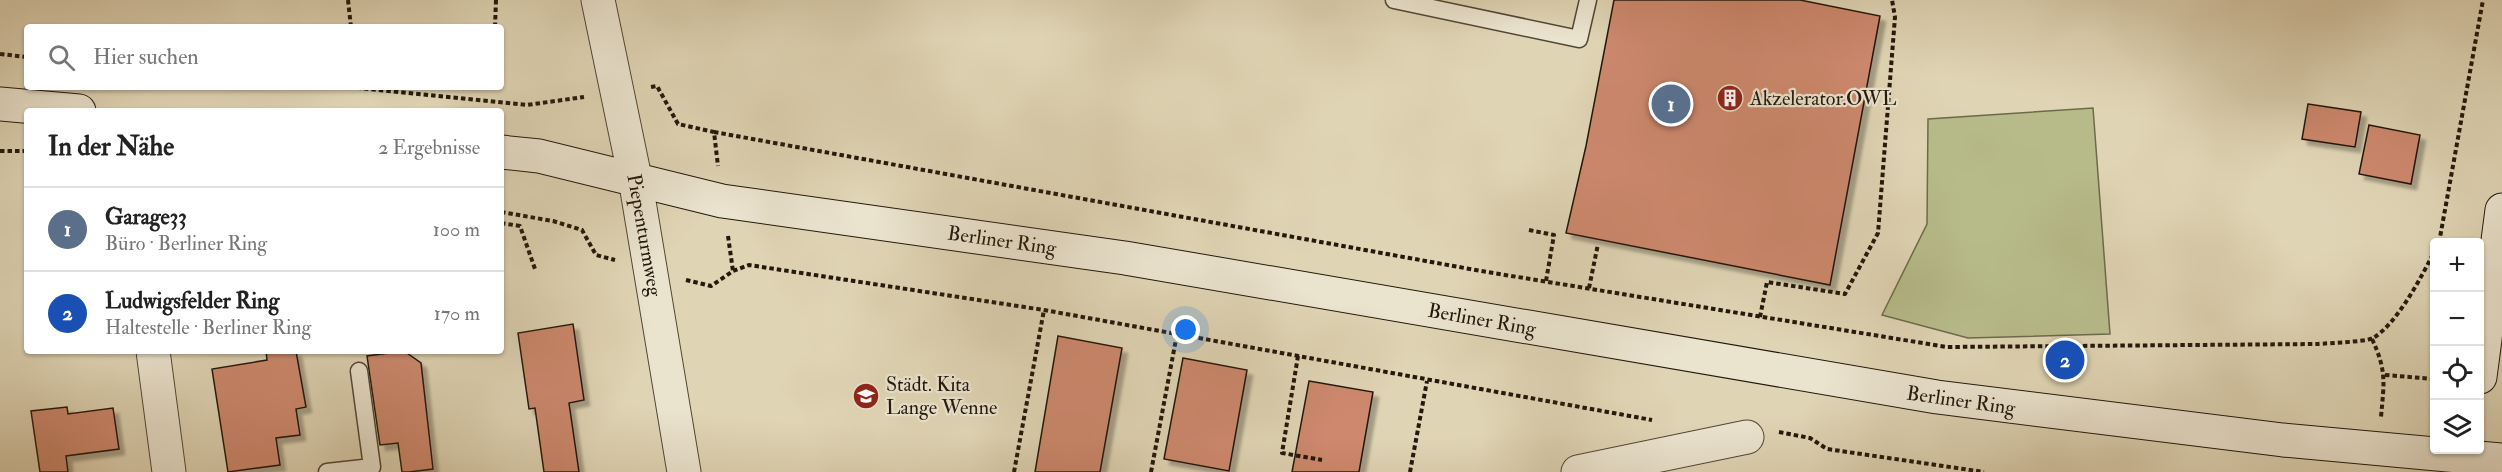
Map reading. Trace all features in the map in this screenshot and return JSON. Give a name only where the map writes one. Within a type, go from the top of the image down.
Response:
[{"type":"main road","name":"Piepenturmweg","points":[[598,0],[635,178],[684,472]]},
{"type":"main road","points":[[0,104],[45,108]]},
{"type":"main road","name":"Berliner Ring","points":[[504,152],[539,156],[722,201],[1125,258],[1937,397],[2467,460],[2502,460]]},
{"type":"main road","points":[[2484,347],[2502,210]]},
{"type":"main road","points":[[153,354],[169,472]]},
{"type":"main road","points":[[1578,472],[1747,437]]},
{"type":"lane","points":[[1394,0],[1579,39],[1588,0]]},
{"type":"lane","points":[[327,472],[372,467],[359,371]]},
{"type":"path","points":[[348,0],[351,24]]},
{"type":"path","points":[[495,24],[496,0]]},
{"type":"path","points":[[1760,316],[1767,282],[1845,294],[1878,233],[1895,17],[1892,0]]},
{"type":"path","points":[[2440,238],[2483,0]]},
{"type":"path","points":[[0,54],[24,57]]},
{"type":"path","points":[[714,132],[1546,281],[1947,347],[2318,344],[2372,339],[2396,316],[2423,276],[2430,261]]},
{"type":"path","points":[[0,151],[24,152]]},
{"type":"path","points":[[504,212],[553,220],[582,230],[596,255],[711,286],[733,271],[749,266],[1044,310],[1656,421]]},
{"type":"path","points":[[504,223],[520,226],[535,269]]},
{"type":"path","points":[[1529,230],[1554,235],[1546,281]]},
{"type":"path","points":[[1589,288],[1598,244]]},
{"type":"path","points":[[1014,472],[1044,310]]},
{"type":"path","points":[[1151,472],[1177,334]]},
{"type":"path","points":[[2372,339],[2382,359],[2385,375],[2430,379]]},
{"type":"path","points":[[1298,356],[1282,453],[1322,460]]},
{"type":"path","points":[[1410,472],[1428,381]]},
{"type":"path","points":[[1747,437],[1763,429],[1809,438],[1827,448],[1984,472]]},
{"type":"green space","points":[[2093,108],[2110,334],[1968,338],[1882,315],[1927,224],[1928,119]]},
{"type":"building","name":"Akzelerator.OWL","points":[[1614,0],[1800,0],[1880,16],[1830,285],[1566,233],[1586,146]]},
{"type":"building","points":[[2308,104],[2361,112],[2355,147],[2302,139]]},
{"type":"building","points":[[2369,125],[2420,135],[2411,184],[2359,174]]},
{"type":"building","points":[[573,324],[584,400],[569,403],[579,472],[544,472],[535,408],[529,409],[518,333]]},
{"type":"building","points":[[1058,336],[1122,348],[1100,472],[1035,472]]},
{"type":"building","points":[[266,354],[297,354],[306,407],[296,409],[300,435],[276,438],[280,465],[228,472],[212,369],[267,360]]},
{"type":"building","points":[[408,354],[421,363],[433,469],[402,472],[398,443],[380,445],[367,356]]},
{"type":"building","points":[[1183,358],[1247,370],[1229,471],[1164,459]]},
{"type":"building","points":[[1309,381],[1373,392],[1359,472],[1292,472]]},
{"type":"building","points":[[67,407],[68,414],[113,408],[119,449],[66,456],[68,472],[40,472],[31,411]]},
{"type":"place","name":"Akzelerator.OWL","points":[[1730,98]]},
{"type":"place","name":"Garage33","points":[[1671,104]]},
{"type":"place","name":"Ludwigsfelder Ring","points":[[2065,360]]},
{"type":"place","name":"Städt. Kita Lange Wenne","points":[[866,396]]}]
